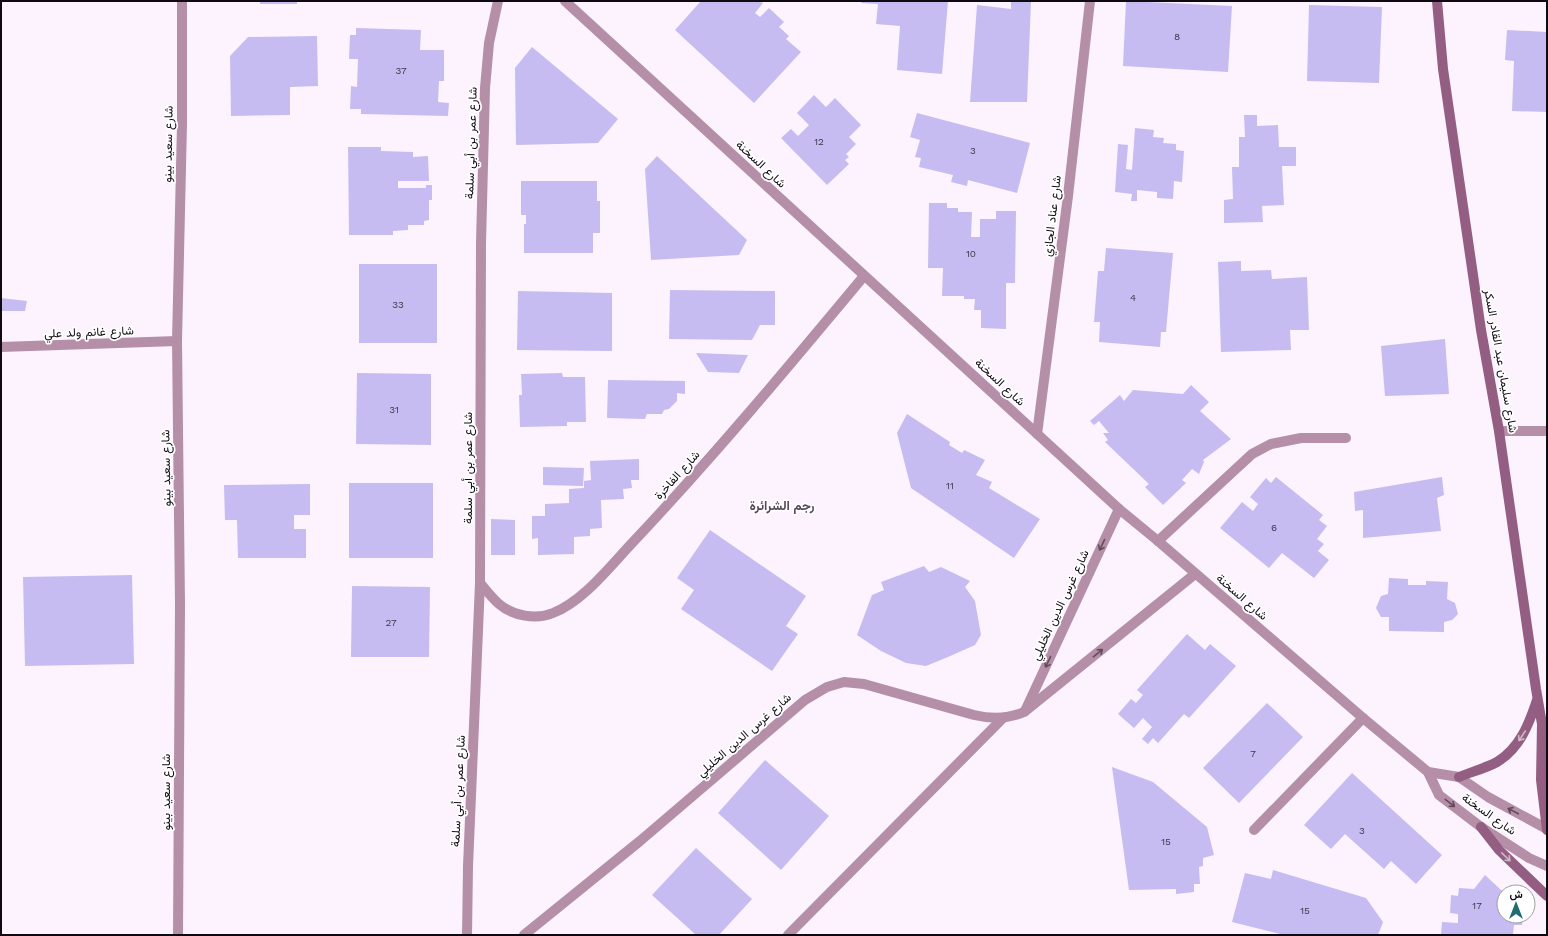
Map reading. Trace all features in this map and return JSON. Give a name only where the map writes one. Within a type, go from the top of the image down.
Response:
[{"type":"street","name":"شارع سعيد بينو","points":[[178,935],[180,604],[177,341],[182,1]]},
{"type":"street","name":"شارع عمر بن أبي سلمة","points":[[467,935],[468,866],[480,583],[481,243],[485,88],[489,43],[498,1]]},
{"type":"street","name":"شارع السخنة","points":[[564,1],[1119,509],[1428,772],[1440,795],[1481,826],[1529,858],[1547,866]]},
{"type":"street","name":"شارع عناد الجازي","points":[[1037,434],[1068,196],[1090,1]]},
{"type":"street","name":"شارع سليمان عبد القادر السكر","points":[[1437,1],[1443,69],[1479,315],[1500,432],[1542,724],[1541,780],[1547,829]]},
{"type":"street","name":"شارع الفاخرة","points":[[480,583],[499,604],[515,613],[534,617],[553,613],[573,602],[594,584],[660,514],[754,407],[864,276]]},
{"type":"street","name":"شارع غانم ولد علي","points":[[1,347],[177,341]]},
{"type":"street","points":[[1500,432],[1547,431]]},
{"type":"street","points":[[1158,541],[1252,454],[1271,444],[1301,438],[1346,438]]},
{"type":"street","name":"شارع غرس الدين الخليلي","points":[[1024,712],[1119,509]]},
{"type":"street","name":"شارع غرس الدين الخليلي","points":[[524,935],[640,841],[805,700],[827,687],[844,682],[864,684],[986,718],[1016,716],[1024,712],[1195,574]]},
{"type":"street","points":[[1459,777],[1496,762],[1509,753],[1527,729],[1538,700]]},
{"type":"street","points":[[788,935],[1003,718]]},
{"type":"street","points":[[1254,830],[1363,718]]},
{"type":"street","name":"شارع سليمان عبد القادر السكر","points":[[1542,724],[1547,736]]},
{"type":"street","name":"شارع السخنة","points":[[1428,772],[1459,777],[1488,798],[1547,829]]},
{"type":"street","points":[[1481,826],[1499,850],[1547,896]]},
{"type":"building","points":[[260,1],[297,1],[297,4],[260,4]]},
{"type":"building","points":[[701,1],[759,1],[763,3],[755,13],[760,17],[769,8],[784,22],[779,27],[789,36],[786,39],[801,52],[754,103],[675,30]]},
{"type":"building","points":[[862,1],[948,1],[942,74],[897,70],[900,26],[876,24],[878,4],[861,3]]},
{"type":"building","points":[[1011,1],[1031,1],[1027,102],[970,102],[977,5],[1011,9]]},
{"type":"building","points":[[1126,1],[1232,6],[1228,72],[1123,66]]},
{"type":"building","points":[[1309,5],[1382,7],[1379,83],[1307,81]]},
{"type":"building","points":[[356,28],[421,30],[420,50],[444,50],[444,81],[439,81],[438,102],[449,103],[448,116],[361,114],[361,109],[350,109],[351,86],[357,87],[358,59],[349,59],[350,35],[356,35]]},
{"type":"building","points":[[1507,30],[1547,32],[1547,112],[1512,111],[1514,61],[1505,60]]},
{"type":"building","points":[[317,36],[318,86],[290,87],[290,115],[231,116],[230,56],[248,37]]},
{"type":"building","points":[[532,47],[618,119],[598,143],[516,145],[515,68]]},
{"type":"building","points":[[814,95],[826,107],[835,98],[861,125],[849,137],[856,144],[846,154],[849,157],[845,160],[849,164],[827,185],[781,138],[791,129],[798,136],[809,125],[797,113]]},
{"type":"building","points":[[917,113],[1030,143],[1017,193],[968,180],[967,186],[951,182],[953,175],[919,167],[921,158],[915,157],[920,140],[910,137]]},
{"type":"building","points":[[1244,115],[1257,115],[1257,126],[1278,125],[1279,147],[1296,147],[1296,166],[1282,166],[1284,205],[1262,206],[1263,222],[1224,223],[1224,200],[1233,199],[1232,167],[1239,167],[1239,137],[1245,137]]},
{"type":"building","points":[[1135,128],[1154,130],[1153,137],[1164,138],[1163,143],[1176,144],[1176,150],[1184,151],[1182,182],[1174,181],[1173,199],[1157,198],[1157,192],[1137,190],[1137,201],[1131,201],[1132,194],[1115,192],[1118,144],[1128,145],[1126,169],[1132,170]]},
{"type":"building","points":[[348,147],[381,147],[381,151],[413,152],[413,157],[428,156],[429,181],[398,181],[398,188],[426,188],[426,185],[432,185],[432,200],[429,200],[429,220],[424,221],[424,225],[408,225],[408,230],[393,231],[393,235],[349,235]]},
{"type":"building","points":[[657,156],[747,240],[739,255],[651,260],[645,169]]},
{"type":"building","points":[[521,181],[597,181],[597,201],[600,201],[600,233],[593,233],[593,253],[524,253],[524,224],[526,224],[526,215],[521,215]]},
{"type":"building","points":[[929,203],[947,203],[947,208],[958,208],[958,212],[972,212],[971,237],[980,237],[980,219],[996,219],[996,211],[1016,211],[1015,283],[1006,283],[1006,329],[981,328],[981,310],[974,310],[975,299],[964,299],[964,296],[942,296],[943,268],[928,268]]},
{"type":"building","points":[[1106,248],[1173,253],[1166,332],[1161,332],[1160,347],[1099,342],[1100,322],[1094,322],[1098,271],[1104,271]]},
{"type":"building","points":[[1241,261],[1241,271],[1271,270],[1272,279],[1307,277],[1309,330],[1290,330],[1291,350],[1221,352],[1218,262]]},
{"type":"building","points":[[359,264],[437,264],[437,343],[359,343]]},
{"type":"building","points":[[670,290],[775,291],[775,325],[760,325],[752,340],[669,339]]},
{"type":"building","points":[[518,291],[612,293],[612,351],[517,350]]},
{"type":"building","points":[[1,298],[27,301],[25,311],[1,311]]},
{"type":"building","points":[[1445,339],[1449,394],[1385,396],[1381,346]]},
{"type":"building","points":[[696,353],[748,355],[739,373],[708,372]]},
{"type":"building","points":[[357,373],[431,374],[431,445],[356,444]]},
{"type":"building","points":[[562,373],[563,377],[585,377],[586,422],[567,422],[567,426],[520,427],[519,395],[522,395],[521,374]]},
{"type":"building","points":[[608,380],[685,381],[685,394],[677,393],[677,401],[669,409],[664,410],[662,414],[647,414],[645,419],[607,418]]},
{"type":"building","points":[[1191,385],[1209,402],[1200,411],[1231,439],[1203,460],[1204,462],[1199,474],[1192,469],[1182,480],[1186,483],[1163,505],[1145,487],[1149,484],[1105,442],[1108,440],[1103,433],[1109,433],[1099,421],[1094,425],[1090,421],[1120,395],[1124,401],[1133,390],[1183,394]]},
{"type":"building","points":[[907,414],[950,442],[949,445],[962,453],[964,450],[985,460],[976,475],[992,482],[989,488],[1040,519],[1014,558],[911,488],[897,433]]},
{"type":"building","points":[[639,459],[639,480],[631,480],[632,488],[623,489],[624,499],[601,500],[602,528],[590,529],[590,536],[574,537],[574,554],[538,555],[538,538],[532,539],[532,516],[545,516],[545,504],[569,503],[569,489],[584,488],[584,481],[591,480],[590,461]]},
{"type":"building","points":[[543,467],[584,468],[583,486],[543,485]]},
{"type":"building","points":[[1276,477],[1323,515],[1319,520],[1327,526],[1317,539],[1324,544],[1318,551],[1329,560],[1314,578],[1282,553],[1269,568],[1220,528],[1242,502],[1253,511],[1258,504],[1250,497],[1266,478],[1271,483]]},
{"type":"building","points":[[1442,477],[1444,495],[1437,498],[1441,531],[1363,538],[1363,510],[1355,511],[1354,492]]},
{"type":"building","points":[[349,483],[433,483],[433,558],[349,558]]},
{"type":"building","points":[[310,484],[310,515],[294,515],[294,529],[306,529],[306,558],[238,558],[237,520],[225,520],[224,485]]},
{"type":"building","points":[[491,519],[515,520],[515,555],[491,555]]},
{"type":"building","points":[[710,530],[806,596],[786,626],[798,634],[772,671],[681,609],[694,590],[677,578]]},
{"type":"building","points":[[924,566],[929,572],[941,567],[970,581],[965,587],[975,601],[981,635],[975,645],[926,666],[906,663],[881,651],[857,635],[872,595],[884,590],[881,582]]},
{"type":"building","points":[[132,575],[134,664],[25,666],[23,577]]},
{"type":"building","points":[[1389,578],[1408,579],[1408,585],[1426,585],[1426,581],[1448,582],[1447,599],[1455,603],[1458,614],[1452,620],[1444,622],[1444,632],[1389,631],[1389,617],[1381,617],[1376,608],[1381,596],[1388,594]]},
{"type":"building","points":[[352,586],[430,587],[429,657],[351,657]]},
{"type":"building","points":[[1187,634],[1205,650],[1210,644],[1236,666],[1189,718],[1184,714],[1158,743],[1153,738],[1148,744],[1142,739],[1152,727],[1143,718],[1134,728],[1118,714],[1131,699],[1136,703],[1143,695],[1137,690]]},
{"type":"building","points":[[1267,703],[1303,737],[1239,803],[1203,768]]},
{"type":"building","points":[[765,760],[829,816],[781,870],[718,813]]},
{"type":"building","points":[[1112,767],[1153,782],[1207,827],[1214,855],[1203,858],[1203,866],[1199,867],[1200,884],[1194,884],[1194,892],[1176,894],[1176,889],[1129,890]]},
{"type":"building","points":[[1352,773],[1442,855],[1416,884],[1391,861],[1384,869],[1345,834],[1331,849],[1304,825]]},
{"type":"building","points":[[696,848],[752,899],[719,935],[696,935],[652,895]]},
{"type":"building","points":[[1273,870],[1366,898],[1383,922],[1378,935],[1284,935],[1232,922],[1245,873],[1271,879]]},
{"type":"building","points":[[1485,875],[1496,885],[1496,924],[1522,924],[1514,925],[1513,935],[1441,935],[1442,922],[1458,923],[1458,914],[1450,913],[1451,895],[1458,896],[1459,888],[1474,889]]},
{"type":"district","name":"رجم الشرائرة","points":[[782,505]]}]
